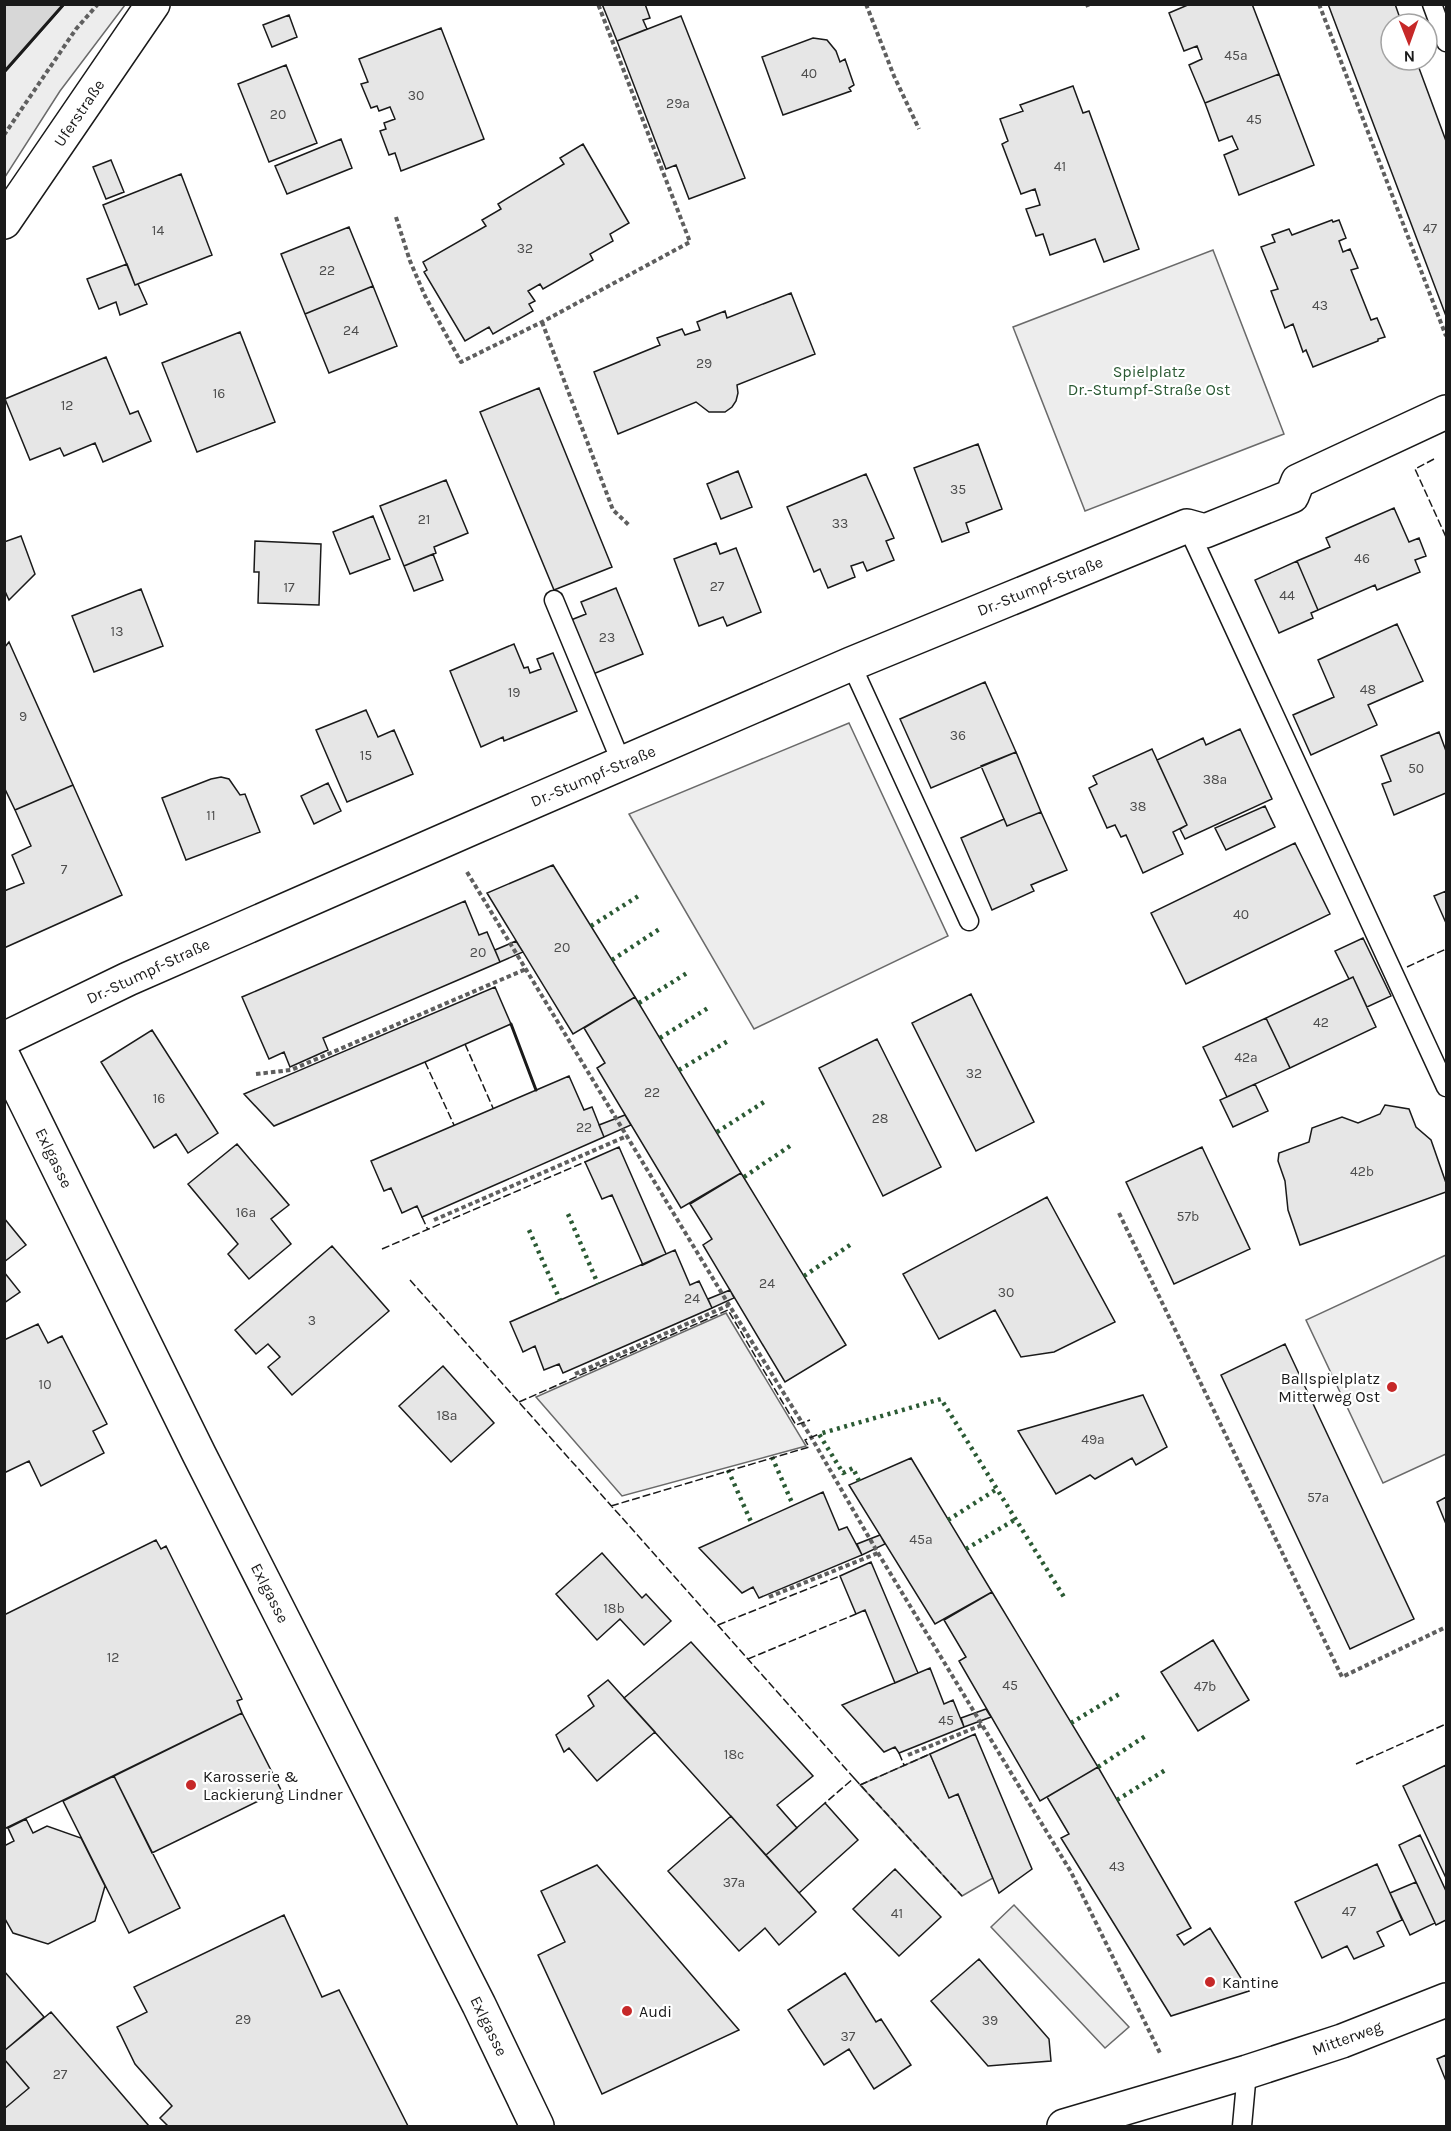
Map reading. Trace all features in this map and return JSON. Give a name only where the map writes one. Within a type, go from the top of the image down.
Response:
[{"type":"street","name":"Uferstraße","points":[[4,222],[153,4]]},
{"type":"street","name":"Dr.-Stumpf-Straße","points":[[4,1039],[196,949],[851,664],[1188,526],[1196,511],[1283,476],[1298,481],[1446,412]]},
{"type":"street","name":"Exlgasse","points":[[4,1058],[199,1454],[479,2005],[537,2127]]},
{"type":"street","name":"Mitterweg","points":[[1064,2127],[1342,2041],[1446,2000]]},
{"type":"lane","points":[[1432,4],[1446,42]]},
{"type":"lane","points":[[1188,526],[1446,1087]]},
{"type":"lane","points":[[554,600],[622,764]]},
{"type":"lane","points":[[851,664],[969,921]]},
{"type":"lane","points":[[1242,2127],[1246,2072]]},
{"type":"path","points":[[4,135],[76,29],[98,4]]},
{"type":"path","points":[[396,217],[410,261],[425,296],[461,363],[690,242],[598,4]]},
{"type":"path","points":[[866,4],[894,76],[919,129]]},
{"type":"path","points":[[1319,4],[1446,336]]},
{"type":"path","points":[[542,322],[613,510],[630,526]]},
{"type":"path","points":[[470,876],[729,1305],[812,1437],[878,1553],[1071,1872],[1160,2053]]},
{"type":"path","points":[[256,1074],[291,1070],[526,969]]},
{"type":"path","points":[[434,1220],[627,1136]]},
{"type":"path","points":[[1119,1213],[1342,1677],[1446,1627]]},
{"type":"path","points":[[575,1374],[729,1305]]},
{"type":"path","points":[[769,1597],[878,1553]]},
{"type":"path","points":[[908,1755],[982,1725]]},
{"type":"shaded area","points":[[4,5],[64,5],[5,72]]},
{"type":"shaded area","points":[[64,5],[125,5],[60,91],[5,177],[5,72]]},
{"type":"shaded area","name":"Spielplatz Dr.-Stumpf-Straße Ost","points":[[1213,250],[1284,434],[1085,511],[1013,327]]},
{"type":"shaded area","points":[[849,723],[948,936],[754,1029],[629,814]]},
{"type":"shaded area","name":"Ballspielplatz Mitterweg Ost","points":[[1446,1255],[1446,1454],[1383,1483],[1306,1320]]},
{"type":"shaded area","points":[[726,1313],[806,1446],[622,1496],[536,1397]]},
{"type":"shaded area","points":[[930,1754],[949,1797],[958,1794],[993,1878],[962,1896],[860,1785]]},
{"type":"shaded area","points":[[1014,1905],[1129,2027],[1105,2048],[991,1927]]},
{"type":"building","points":[[602,4],[645,4],[650,18],[643,20],[647,29],[617,41]]},
{"type":"building","points":[[1190,4],[1252,4],[1279,74],[1205,103],[1189,65],[1202,59],[1197,46],[1184,51],[1169,13]]},
{"type":"building","points":[[1328,4],[1395,4],[1398,12],[1379,12],[1379,72],[1420,72],[1446,141],[1446,316]]},
{"type":"building","points":[[289,15],[297,37],[272,47],[263,25]]},
{"type":"building","points":[[681,16],[745,178],[689,199],[676,165],[666,169],[617,41]]},
{"type":"building","points":[[441,28],[484,139],[401,171],[395,153],[389,155],[380,131],[386,129],[384,123],[395,119],[390,107],[379,111],[377,106],[371,108],[361,84],[368,82],[359,59]]},
{"type":"building","points":[[813,38],[827,40],[836,51],[840,62],[845,59],[854,85],[849,88],[851,91],[783,115],[762,57]]},
{"type":"building","points":[[286,65],[317,143],[269,162],[238,84]]},
{"type":"building","points":[[1279,74],[1314,165],[1239,195],[1224,155],[1238,149],[1232,136],[1219,141],[1205,103]]},
{"type":"building","points":[[1073,86],[1083,113],[1089,111],[1139,249],[1104,262],[1095,239],[1050,255],[1043,234],[1036,236],[1026,209],[1040,205],[1035,189],[1021,194],[1002,144],[1008,141],[1000,119],[1023,111],[1020,105]]},
{"type":"building","points":[[341,139],[352,168],[287,194],[275,166]]},
{"type":"building","points":[[583,144],[629,223],[610,234],[613,241],[590,254],[593,260],[543,289],[540,284],[528,291],[535,301],[529,304],[533,311],[493,334],[489,327],[465,341],[424,272],[427,270],[423,262],[486,226],[482,220],[501,209],[498,204],[564,164],[560,158]]},
{"type":"building","points":[[111,160],[124,192],[106,199],[93,167]]},
{"type":"building","points":[[181,174],[212,255],[135,285],[103,205]]},
{"type":"building","points":[[1332,220],[1333,222],[1339,220],[1346,238],[1339,241],[1343,252],[1350,249],[1358,268],[1351,270],[1371,320],[1377,318],[1385,337],[1313,367],[1306,350],[1303,352],[1293,324],[1285,328],[1271,291],[1278,289],[1261,247],[1275,242],[1272,235],[1289,229],[1292,235]]},
{"type":"building","points":[[349,227],[373,286],[305,314],[281,254]]},
{"type":"building","points":[[127,264],[135,285],[138,284],[147,304],[120,315],[116,302],[99,309],[87,279]]},
{"type":"building","points":[[373,286],[397,346],[329,373],[305,314]]},
{"type":"building","points":[[791,293],[815,354],[737,385],[736,401],[725,412],[709,412],[696,402],[618,434],[594,372],[660,345],[657,338],[682,329],[685,335],[700,330],[697,322],[725,311],[727,318]]},
{"type":"building","points":[[240,332],[275,422],[197,452],[162,363]]},
{"type":"building","points":[[106,357],[130,414],[138,411],[151,441],[103,462],[95,443],[64,456],[60,448],[30,460],[5,399]]},
{"type":"building","points":[[539,388],[612,567],[554,590],[480,412]]},
{"type":"building","points":[[978,444],[1002,509],[966,523],[969,532],[942,542],[914,468]]},
{"type":"building","points":[[738,471],[752,507],[721,519],[707,484]]},
{"type":"building","points":[[866,474],[894,538],[886,541],[894,560],[867,571],[863,562],[851,566],[855,577],[828,588],[820,569],[814,572],[787,507]]},
{"type":"building","points":[[446,480],[468,533],[434,547],[436,553],[404,566],[380,506]]},
{"type":"building","points":[[1394,508],[1409,542],[1419,538],[1426,556],[1415,560],[1420,572],[1377,590],[1375,585],[1318,610],[1297,561],[1330,547],[1326,538]]},
{"type":"building","points":[[373,516],[390,559],[350,574],[333,532]]},
{"type":"building","points":[[21,536],[35,574],[9,600],[4,589],[4,542]]},
{"type":"building","points":[[255,541],[321,544],[319,605],[258,603],[259,572],[254,572]]},
{"type":"building","points":[[716,543],[720,554],[736,548],[761,612],[727,626],[723,617],[699,626],[674,559]]},
{"type":"building","points":[[433,554],[443,580],[414,591],[404,566]]},
{"type":"building","points":[[1297,561],[1318,610],[1311,613],[1313,618],[1279,633],[1255,580]]},
{"type":"building","points":[[616,588],[643,654],[593,674],[571,620],[586,614],[581,602]]},
{"type":"building","points":[[141,589],[163,646],[94,672],[72,616]]},
{"type":"building","points":[[1397,624],[1423,681],[1368,705],[1377,725],[1311,755],[1293,715],[1334,697],[1318,660]]},
{"type":"building","points":[[9,642],[73,785],[15,810],[4,787],[4,648]]},
{"type":"building","points":[[514,644],[524,668],[528,667],[530,673],[541,669],[537,659],[553,653],[577,711],[504,741],[503,737],[481,747],[450,671]]},
{"type":"building","points":[[985,682],[1016,752],[931,788],[900,719]]},
{"type":"building","points":[[366,710],[378,737],[394,730],[413,774],[347,802],[316,730]]},
{"type":"building","points":[[1240,729],[1272,799],[1185,839],[1180,829],[1187,825],[1157,760],[1203,738],[1206,745]]},
{"type":"building","points":[[1439,732],[1446,751],[1446,793],[1394,815],[1382,784],[1391,781],[1381,756]]},
{"type":"building","points":[[1152,749],[1187,825],[1173,832],[1183,854],[1143,873],[1126,835],[1121,837],[1115,825],[1107,828],[1089,788],[1097,784],[1093,776]]},
{"type":"building","points":[[1016,752],[1041,812],[1007,826],[981,766]]},
{"type":"building","points":[[221,777],[229,779],[240,795],[245,794],[260,832],[186,860],[162,798]]},
{"type":"building","points":[[328,783],[341,811],[314,824],[301,796]]},
{"type":"building","points":[[73,785],[122,895],[4,948],[4,891],[24,883],[12,855],[31,846],[15,810]]},
{"type":"building","points":[[1265,806],[1275,827],[1226,850],[1215,828]]},
{"type":"building","points":[[1041,812],[1067,870],[1031,885],[1034,891],[992,910],[961,838],[1004,819],[1007,826]]},
{"type":"building","points":[[1295,843],[1330,914],[1186,984],[1151,913]]},
{"type":"building","points":[[553,865],[635,997],[573,1034],[487,893]]},
{"type":"building","points":[[1446,891],[1446,923],[1434,896]]},
{"type":"building","points":[[465,901],[479,935],[487,932],[500,962],[323,1038],[328,1050],[290,1067],[284,1052],[269,1059],[242,997]]},
{"type":"building","points":[[1363,938],[1391,996],[1367,1007],[1353,977],[1349,979],[1335,951]]},
{"type":"building","points":[[516,941],[523,952],[500,962],[495,950]]},
{"type":"building","points":[[1353,977],[1376,1027],[1290,1068],[1266,1018]]},
{"type":"building","points":[[495,987],[511,1024],[425,1062],[274,1126],[244,1094]]},
{"type":"building","points":[[971,994],[1034,1122],[976,1151],[912,1023]]},
{"type":"building","points":[[635,997],[741,1173],[681,1208],[597,1068],[605,1063],[584,1028]]},
{"type":"building","points":[[1266,1018],[1290,1068],[1227,1097],[1203,1047]]},
{"type":"building","points":[[152,1030],[218,1133],[188,1153],[176,1134],[154,1148],[101,1062]]},
{"type":"building","points":[[877,1039],[941,1167],[883,1196],[819,1068]]},
{"type":"building","points":[[569,1076],[584,1110],[592,1107],[604,1137],[422,1217],[417,1206],[402,1213],[391,1188],[384,1191],[371,1161]]},
{"type":"building","points":[[1255,1084],[1268,1111],[1233,1127],[1220,1100]]},
{"type":"building","points":[[1385,1105],[1409,1109],[1416,1127],[1431,1140],[1446,1183],[1446,1192],[1300,1245],[1288,1210],[1285,1181],[1278,1161],[1279,1153],[1309,1142],[1312,1128],[1342,1117],[1358,1123],[1380,1114]]},
{"type":"building","points":[[625,1115],[631,1125],[604,1137],[599,1125]]},
{"type":"building","points":[[237,1144],[289,1205],[271,1219],[291,1244],[249,1279],[228,1254],[238,1244],[188,1184]]},
{"type":"building","points":[[619,1147],[666,1254],[643,1265],[612,1195],[602,1199],[585,1162]]},
{"type":"building","points":[[1202,1147],[1250,1249],[1174,1284],[1126,1182]]},
{"type":"building","points":[[741,1173],[846,1345],[785,1382],[703,1245],[712,1239],[690,1204]]},
{"type":"building","points":[[1047,1197],[1115,1322],[1054,1352],[1021,1357],[995,1310],[939,1339],[903,1274]]},
{"type":"building","points":[[4,1218],[26,1245],[4,1262]]},
{"type":"building","points":[[332,1246],[389,1311],[292,1395],[268,1367],[280,1357],[268,1344],[256,1354],[235,1330]]},
{"type":"building","points":[[675,1250],[690,1285],[699,1281],[712,1308],[563,1373],[559,1364],[544,1370],[535,1346],[523,1352],[510,1322]]},
{"type":"building","points":[[4,1272],[20,1292],[4,1303]]},
{"type":"building","points":[[730,1290],[734,1298],[712,1308],[708,1299]]},
{"type":"building","points":[[38,1324],[48,1343],[62,1336],[107,1424],[93,1431],[104,1453],[41,1486],[29,1461],[4,1473],[4,1340]]},
{"type":"building","points":[[1285,1344],[1414,1619],[1350,1649],[1221,1375]]},
{"type":"building","points":[[443,1366],[494,1423],[451,1462],[399,1406]]},
{"type":"building","points":[[1143,1395],[1167,1447],[1136,1465],[1132,1458],[1095,1479],[1090,1475],[1056,1494],[1018,1431]]},
{"type":"building","points":[[911,1458],[992,1592],[935,1624],[849,1485]]},
{"type":"building","points":[[823,1492],[839,1530],[847,1527],[862,1555],[759,1598],[753,1587],[742,1593],[699,1548]]},
{"type":"building","points":[[1446,1497],[1446,1524],[1437,1502]]},
{"type":"building","points":[[880,1535],[885,1544],[862,1555],[857,1544]]},
{"type":"building","points":[[156,1540],[161,1549],[166,1546],[242,1699],[237,1701],[242,1713],[4,1829],[4,1615]]},
{"type":"building","points":[[602,1553],[642,1598],[646,1594],[671,1621],[644,1645],[620,1619],[597,1640],[556,1594]]},
{"type":"building","points":[[871,1562],[918,1673],[895,1683],[865,1610],[856,1614],[840,1576]]},
{"type":"building","points":[[992,1592],[1098,1767],[1040,1801],[959,1661],[966,1657],[944,1620]]},
{"type":"building","points":[[1213,1640],[1249,1700],[1198,1731],[1161,1672]]},
{"type":"building","points":[[691,1642],[813,1776],[777,1805],[797,1828],[766,1855],[624,1698]]},
{"type":"building","points":[[930,1668],[944,1704],[953,1700],[964,1727],[899,1753],[895,1747],[884,1752],[842,1705]]},
{"type":"building","points":[[608,1680],[655,1732],[597,1781],[569,1748],[564,1752],[556,1735],[594,1706],[588,1696]]},
{"type":"building","points":[[986,1709],[991,1717],[964,1727],[961,1718]]},
{"type":"building","points":[[242,1713],[281,1790],[152,1853],[114,1776]]},
{"type":"building","points":[[975,1734],[1032,1869],[999,1893],[958,1794],[949,1798],[930,1754]]},
{"type":"building","points":[[1446,1765],[1446,1878],[1403,1786]]},
{"type":"building","points":[[1098,1767],[1191,1928],[1177,1935],[1184,1945],[1210,1928],[1249,1991],[1171,2016],[1061,1838],[1069,1834],[1047,1797]]},
{"type":"building","points":[[114,1776],[180,1908],[129,1933],[63,1801]]},
{"type":"building","points":[[825,1803],[858,1840],[799,1893],[766,1855]]},
{"type":"building","points":[[731,1816],[816,1912],[779,1945],[765,1928],[739,1951],[668,1871]]},
{"type":"building","points":[[26,1819],[33,1833],[47,1826],[81,1838],[105,1886],[95,1921],[48,1944],[13,1933],[4,1917],[4,1846],[14,1841],[8,1828]]},
{"type":"building","points":[[1420,1835],[1446,1891],[1446,1920],[1436,1925],[1399,1845]]},
{"type":"building","points":[[1377,1864],[1402,1920],[1377,1932],[1384,1946],[1354,1959],[1347,1946],[1322,1958],[1295,1902]]},
{"type":"building","points":[[597,1865],[739,2030],[602,2094],[538,1955],[565,1942],[541,1891]]},
{"type":"building","points":[[895,1869],[941,1917],[899,1956],[853,1909]]},
{"type":"building","points":[[1416,1882],[1435,1923],[1410,1935],[1390,1893]]},
{"type":"building","points":[[284,1915],[322,1997],[339,1990],[408,2126],[168,2126],[160,2118],[172,2106],[135,2064],[117,2027],[147,2012],[134,1987]]},
{"type":"building","points":[[979,1959],[1049,2039],[1051,2061],[988,2066],[931,2001]]},
{"type":"building","points":[[4,1971],[44,2017],[4,2051]]},
{"type":"building","points":[[845,1973],[876,2022],[881,2019],[911,2065],[874,2089],[849,2049],[824,2065],[788,2010]]},
{"type":"building","points":[[51,2012],[149,2126],[4,2126],[4,2109],[29,2088],[4,2059],[4,2051]]},
{"type":"building","points":[[1446,2055],[1446,2081],[1437,2059]]},
{"type":"building","points":[[4,2059],[29,2088],[4,2109]]},
{"type":"hedge","points":[[591,926],[640,895]]},
{"type":"hedge","points":[[612,960],[661,928]]},
{"type":"hedge","points":[[639,1003],[687,973]]},
{"type":"hedge","points":[[660,1038],[708,1008]]},
{"type":"hedge","points":[[679,1070],[728,1041]]},
{"type":"hedge","points":[[717,1132],[764,1102]]},
{"type":"hedge","points":[[744,1177],[790,1146]]},
{"type":"hedge","points":[[568,1214],[598,1284]]},
{"type":"hedge","points":[[529,1230],[560,1300]]},
{"type":"hedge","points":[[804,1276],[850,1245]]},
{"type":"hedge","points":[[859,1481],[853,1468],[843,1473],[819,1434],[941,1399],[1064,1597]]},
{"type":"hedge","points":[[772,1457],[793,1505]]},
{"type":"hedge","points":[[728,1470],[752,1524]]},
{"type":"hedge","points":[[948,1520],[997,1489]]},
{"type":"hedge","points":[[966,1549],[1016,1519]]},
{"type":"hedge","points":[[1071,1723],[1121,1693]]},
{"type":"hedge","points":[[1098,1767],[1147,1735]]},
{"type":"hedge","points":[[1117,1800],[1167,1769]]},
{"type":"fence","points":[[1434,459],[1415,469],[1446,537]]},
{"type":"fence","points":[[1407,967],[1446,949]]},
{"type":"fence","points":[[465,1044],[493,1108]]},
{"type":"fence","points":[[425,1062],[454,1125]]},
{"type":"fence","points":[[382,1249],[585,1162]]},
{"type":"fence","points":[[422,1217],[428,1230]]},
{"type":"fence","points":[[410,1280],[854,1778],[825,1803]]},
{"type":"fence","points":[[519,1402],[728,1310],[796,1425],[810,1420]]},
{"type":"fence","points":[[611,1506],[809,1447],[805,1440],[819,1434]]},
{"type":"fence","points":[[718,1625],[840,1576]]},
{"type":"fence","points":[[748,1659],[856,1614]]},
{"type":"fence","points":[[1356,1764],[1446,1724]]},
{"type":"fence","points":[[899,1753],[904,1765]]},
{"type":"fence","points":[[860,1785],[930,1754]]},
{"type":"fence","points":[[854,1778],[962,1896]]},
{"type":"wall","points":[[4,72],[64,4]]},
{"type":"wall","points":[[511,1024],[536,1090]]},
{"type":"place","name":"Ballspielplatz Mitterweg Ost","points":[[1392,1387]]},
{"type":"place","name":"Karosserie & Lackierung Lindner","points":[[191,1785]]},
{"type":"place","name":"Kantine","points":[[1210,1982]]},
{"type":"place","name":"Audi","points":[[627,2011]]}]
